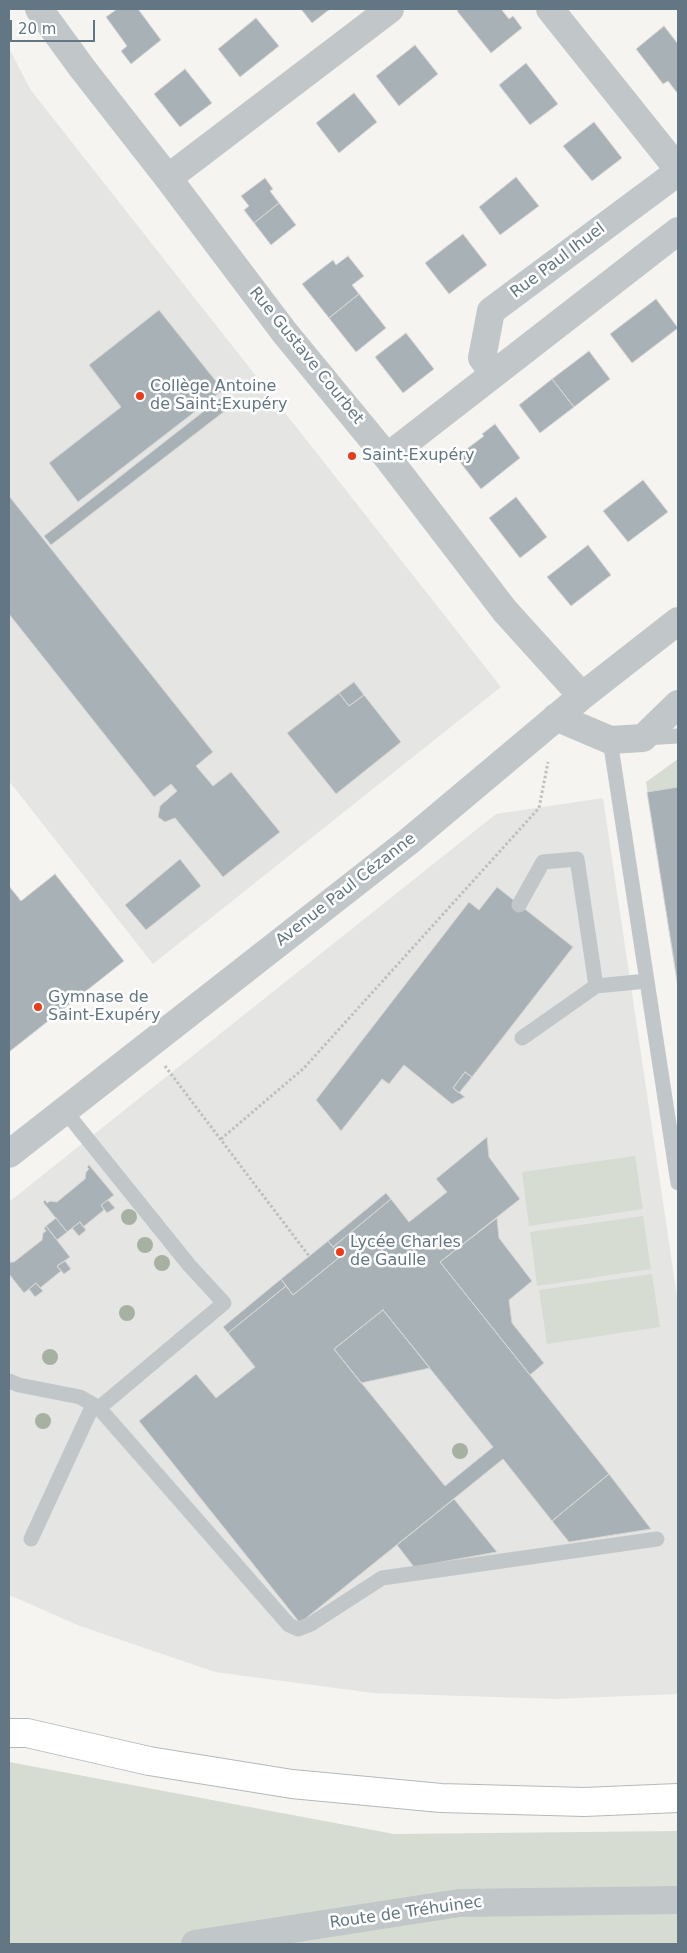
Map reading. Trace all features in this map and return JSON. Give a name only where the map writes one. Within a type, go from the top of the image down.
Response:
[{"type":"main road","points":[[15,1729],[148,1761],[292,1784],[451,1798],[584,1802],[678,1798]]},
{"type":"street","name":"Rue Gustave Courbet","points":[[39,9],[285,333],[387,457],[505,611],[582,696]]},
{"type":"street","name":"Rue Paul Ihuel","points":[[494,373],[482,358],[491,311],[678,171],[550,9]]},
{"type":"street","points":[[168,178],[388,10]]},
{"type":"street","points":[[387,457],[678,231]]},
{"type":"street","name":"Avenue Paul Cézanne","points":[[9,1154],[408,842],[582,696],[678,621]]},
{"type":"street","points":[[556,718],[610,740],[643,738],[678,704]]},
{"type":"street","name":"Route de Tréhuinec","points":[[195,1944],[459,1903],[678,1900]]},
{"type":"lane","points":[[643,738],[678,736]]},
{"type":"lane","points":[[610,740],[678,1179]]},
{"type":"lane","points":[[519,905],[543,862],[577,859],[596,986]]},
{"type":"lane","points":[[522,1038],[596,986],[647,981]]},
{"type":"lane","points":[[31,1539],[96,1406],[224,1303],[189,1265],[65,1111]]},
{"type":"lane","points":[[9,1380],[19,1386],[80,1397],[96,1406],[289,1625],[298,1629],[311,1624],[382,1578],[656,1539]]},
{"type":"path","points":[[220,1139],[304,1068],[539,808],[550,755],[529,741]]},
{"type":"path","points":[[150,1045],[309,1256]]},
{"type":"shaded area","name":"Collège Antoine de Saint-Exupéry","points":[[9,48],[30,89],[501,687],[153,964],[9,781]]},
{"type":"shaded area","points":[[678,759],[678,991],[646,782]]},
{"type":"shaded area","name":"Lycée Charles de Gaulle","points":[[603,798],[678,1303],[678,1694],[555,1699],[373,1693],[215,1672],[80,1626],[9,1595],[9,1202],[496,814]]},
{"type":"shaded area","points":[[635,1156],[643,1209],[529,1226],[522,1172]]},
{"type":"shaded area","points":[[643,1216],[651,1269],[537,1286],[530,1232]]},
{"type":"shaded area","points":[[652,1274],[660,1327],[547,1344],[539,1290]]},
{"type":"shaded area","points":[[9,1762],[394,1834],[678,1831],[678,1944],[9,1944]]},
{"type":"building","points":[[117,9],[138,9],[161,40],[131,64],[121,51],[127,46],[106,17]]},
{"type":"building","points":[[301,9],[330,9],[312,23]]},
{"type":"building","points":[[459,9],[501,9],[509,19],[513,16],[522,28],[491,53],[457,11]]},
{"type":"building","points":[[256,18],[279,46],[240,77],[218,49]]},
{"type":"building","points":[[664,26],[678,44],[678,94],[668,81],[663,84],[636,49]]},
{"type":"building","points":[[415,45],[438,74],[399,106],[376,76]]},
{"type":"building","points":[[526,63],[558,104],[530,125],[499,85]]},
{"type":"building","points":[[185,69],[212,103],[180,127],[154,94]]},
{"type":"building","points":[[354,93],[377,122],[339,153],[316,123]]},
{"type":"building","points":[[594,122],[622,158],[592,181],[563,146]]},
{"type":"building","points":[[516,177],[539,206],[500,235],[479,207]]},
{"type":"building","points":[[265,178],[273,189],[270,191],[279,203],[254,223],[244,210],[249,206],[241,196]]},
{"type":"building","points":[[279,203],[296,225],[271,245],[254,223]]},
{"type":"building","points":[[463,234],[487,265],[449,294],[425,263]]},
{"type":"building","points":[[348,256],[364,276],[352,285],[359,294],[329,318],[302,284],[333,260],[336,265]]},
{"type":"building","points":[[359,294],[386,328],[356,352],[329,318]]},
{"type":"building","points":[[656,299],[678,328],[632,363],[610,334]]},
{"type":"building","points":[[159,310],[223,390],[78,502],[49,463],[121,407],[89,365]]},
{"type":"building","points":[[406,333],[434,369],[403,393],[375,357]]},
{"type":"building","points":[[589,351],[610,379],[574,407],[552,379]]},
{"type":"building","points":[[552,379],[574,407],[540,433],[519,405]]},
{"type":"building","points":[[222,397],[230,407],[51,545],[44,536]]},
{"type":"building","points":[[495,424],[520,458],[481,489],[456,457],[484,436],[482,434]]},
{"type":"building","points":[[643,480],[668,512],[628,542],[603,511]]},
{"type":"building","points":[[9,496],[213,752],[196,766],[213,786],[231,772],[280,832],[223,877],[175,818],[165,822],[158,817],[160,806],[177,791],[171,784],[154,797],[9,614]]},
{"type":"building","points":[[516,497],[547,537],[520,558],[489,518]]},
{"type":"building","points":[[588,545],[611,575],[571,606],[547,577]]},
{"type":"building","points":[[354,682],[364,695],[349,706],[339,693]]},
{"type":"building","points":[[339,693],[349,706],[364,695],[401,742],[336,794],[287,733]]},
{"type":"building","points":[[678,787],[678,979],[677,980],[647,792]]},
{"type":"building","points":[[180,859],[201,886],[146,930],[125,905]]},
{"type":"building","name":"Gymnase de Saint-Exupéry","points":[[55,874],[124,961],[9,1052],[9,886],[21,901]]},
{"type":"building","points":[[497,887],[573,947],[472,1077],[465,1072],[453,1088],[465,1097],[452,1104],[404,1065],[389,1084],[382,1079],[341,1131],[316,1100],[469,902],[479,910]]},
{"type":"building","points":[[465,1072],[472,1077],[459,1093],[453,1088]]},
{"type":"building","points":[[487,1137],[489,1157],[520,1199],[440,1262],[609,1474],[552,1521],[503,1459],[300,1623],[139,1421],[196,1374],[216,1398],[255,1367],[228,1333],[286,1286],[293,1295],[341,1256],[333,1247],[391,1199],[409,1222],[447,1192],[436,1179]],"holes":[[[383,1310],[493,1447],[445,1486],[334,1349]]]},
{"type":"building","points":[[89,1165],[114,1195],[101,1205],[104,1210],[83,1227],[80,1222],[67,1232],[43,1202],[45,1200],[47,1203],[50,1201],[57,1202],[85,1179]]},
{"type":"building","points":[[386,1193],[391,1199],[333,1247],[328,1241]]},
{"type":"building","points":[[108,1200],[115,1208],[107,1213],[101,1205]]},
{"type":"building","points":[[56,1218],[67,1232],[57,1240],[46,1226]]},
{"type":"building","points":[[497,1218],[499,1238],[532,1281],[509,1300],[512,1323],[544,1363],[530,1375],[440,1262]]},
{"type":"building","points":[[80,1222],[86,1230],[79,1236],[72,1228]]},
{"type":"building","points":[[46,1226],[70,1257],[57,1266],[61,1271],[40,1288],[36,1283],[24,1293],[9,1274],[9,1262],[14,1262],[42,1240]]},
{"type":"building","points":[[328,1241],[341,1256],[293,1295],[281,1279]]},
{"type":"building","points":[[65,1261],[71,1269],[64,1274],[57,1266]]},
{"type":"building","points":[[281,1279],[286,1286],[228,1333],[223,1327]]},
{"type":"building","points":[[36,1283],[43,1291],[35,1297],[29,1289]]},
{"type":"building","points":[[383,1310],[430,1368],[361,1383],[334,1349]]},
{"type":"building","points":[[609,1474],[651,1529],[569,1542],[552,1521]]},
{"type":"building","points":[[454,1499],[497,1552],[414,1567],[397,1545]]},
{"type":"place","name":"Collège Antoine de Saint-Exupéry","points":[[140,396]]},
{"type":"place","name":"Saint-Exupéry","points":[[352,456]]},
{"type":"place","name":"Gymnase de Saint-Exupéry","points":[[38,1007]]},
{"type":"place","name":"Lycée Charles de Gaulle","points":[[340,1252]]}]
